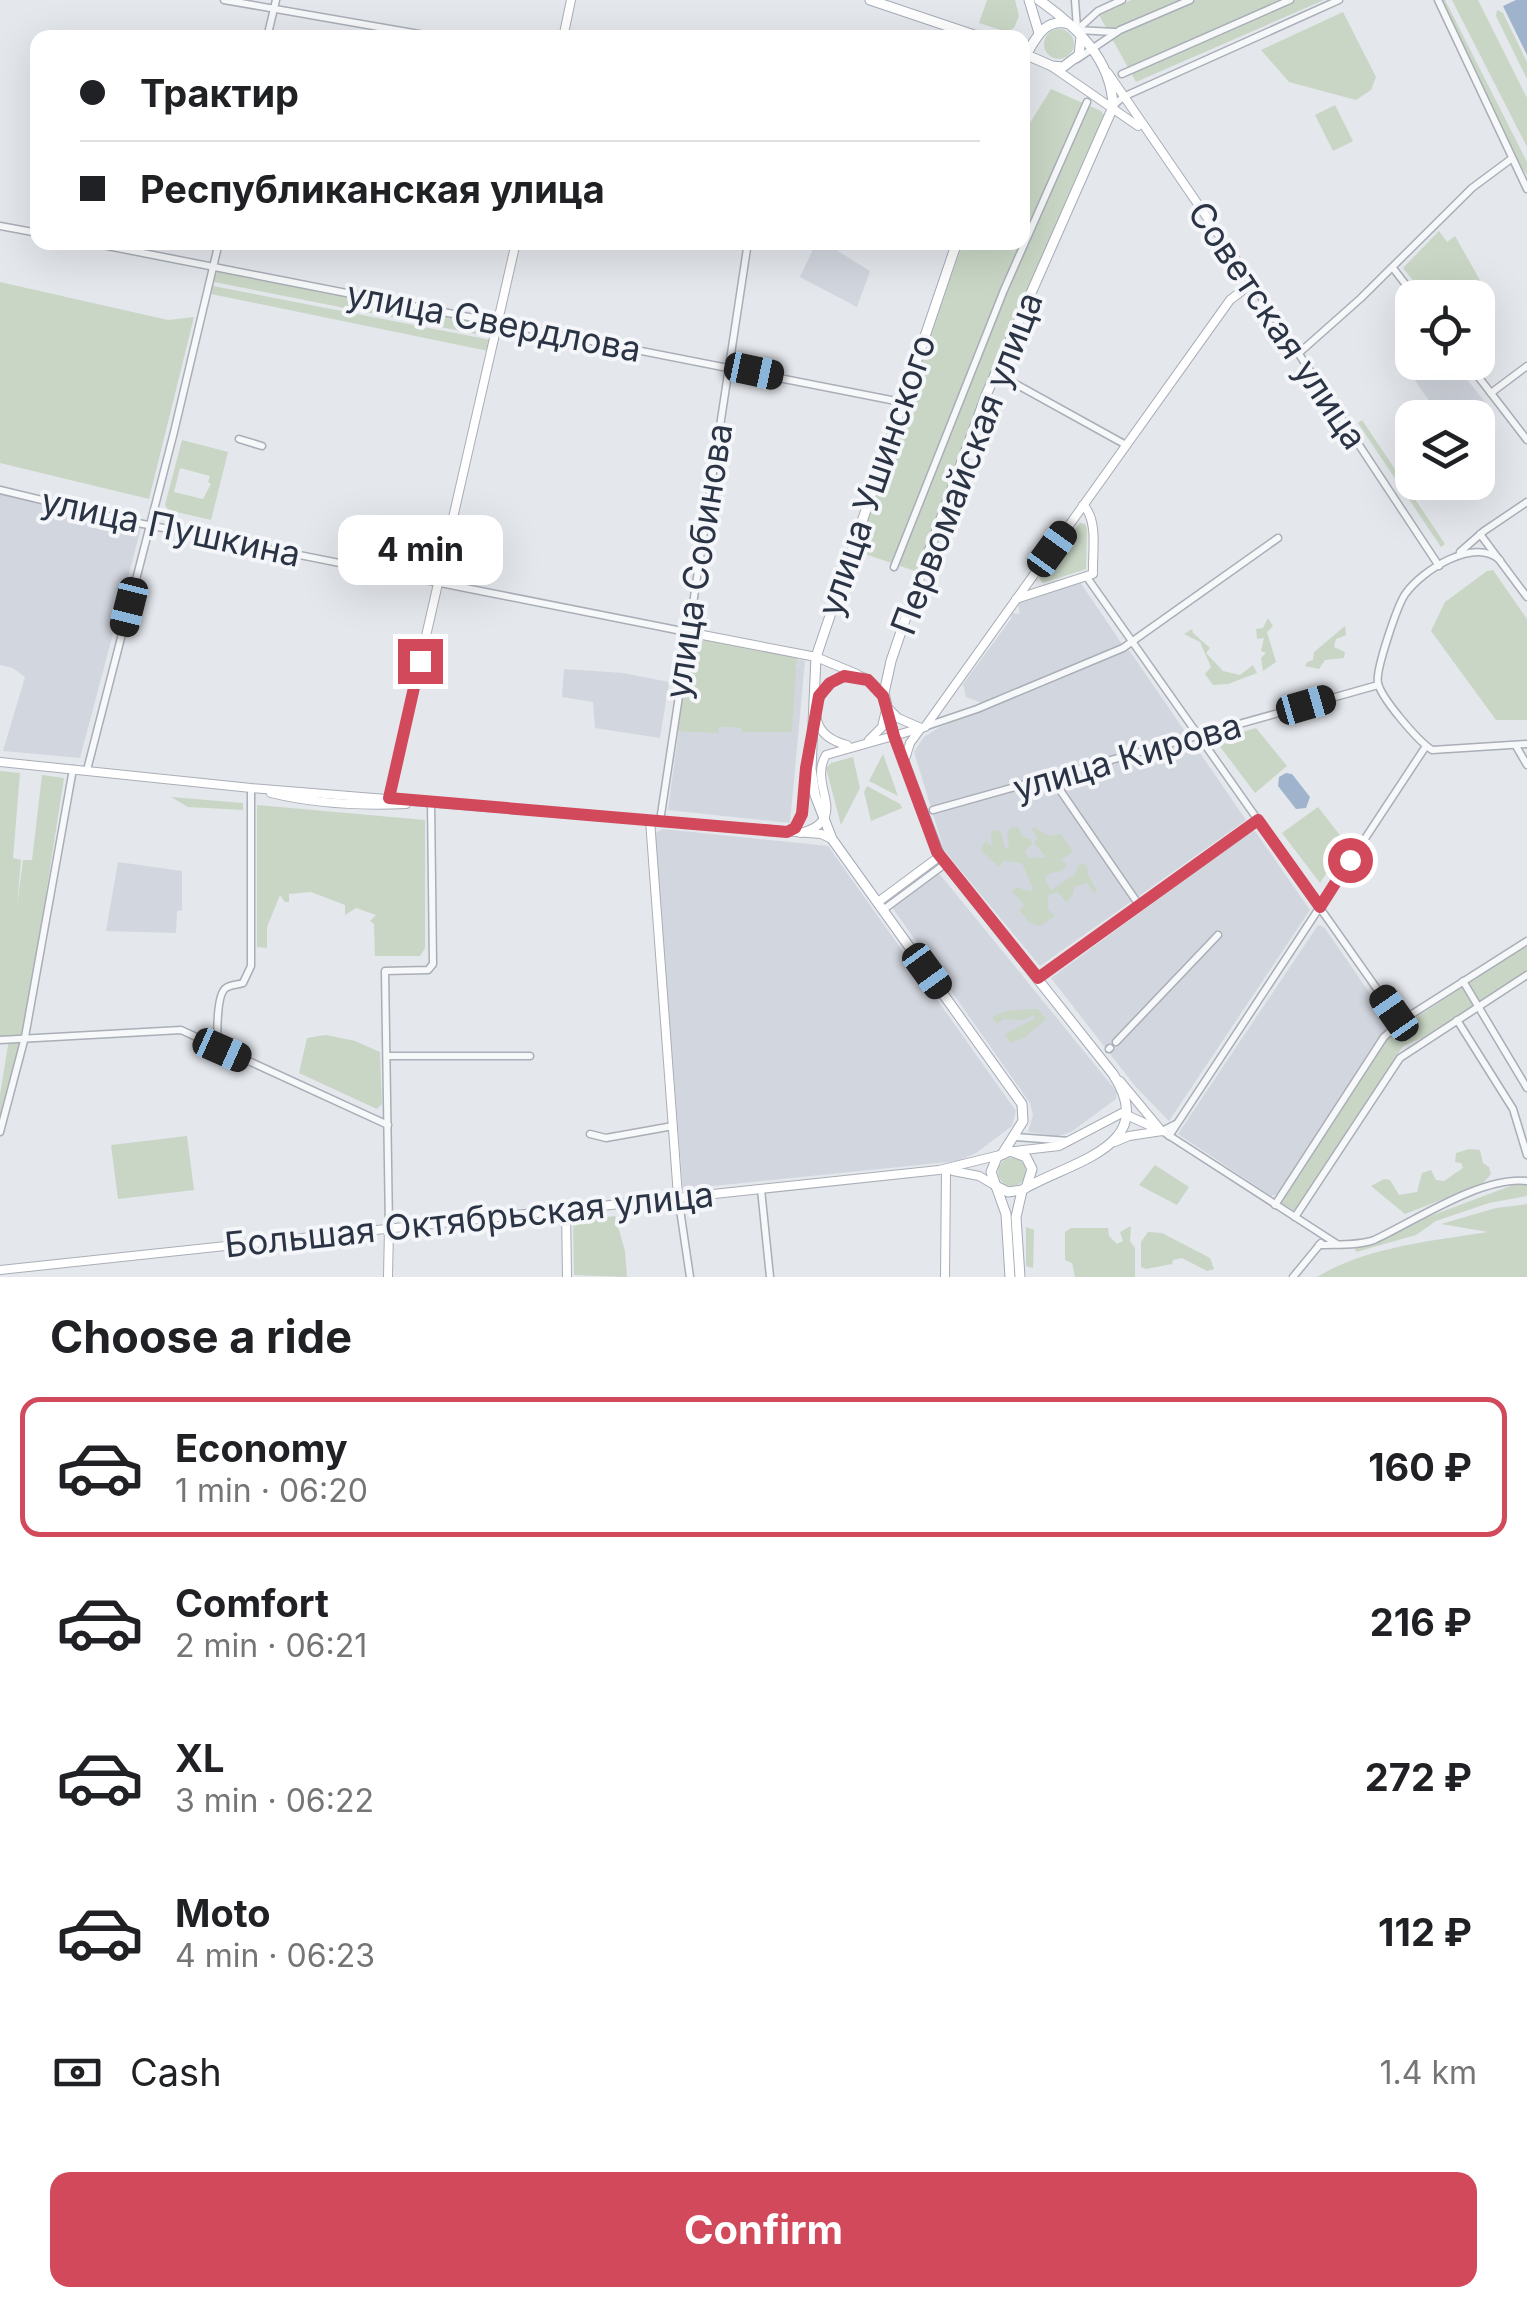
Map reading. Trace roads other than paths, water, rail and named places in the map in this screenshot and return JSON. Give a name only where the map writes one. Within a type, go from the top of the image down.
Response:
[{"type":"main road","points":[[565,30],[571,0]]},
{"type":"main road","points":[[870,0],[892,3],[961,30]]},
{"type":"main road","points":[[1029,0],[1039,55],[1047,64]]},
{"type":"main road","points":[[1040,0],[1092,48],[1104,68],[1112,107]]},
{"type":"main road","points":[[1030,46],[1055,22],[1076,30]]},
{"type":"main road","points":[[1030,56],[1063,66],[1075,60],[1082,48],[1076,30]]},
{"type":"main road","name":"Советская улица","points":[[1047,64],[1148,136]]},
{"type":"main road","name":"Советская улица","points":[[1104,68],[1252,283]]},
{"type":"main road","name":"Первомайская улица","points":[[1112,107],[995,372],[892,655],[885,680],[885,703],[942,860],[1113,1074],[1166,1134]]},
{"type":"main road","points":[[392,801],[437,582],[514,250]]},
{"type":"main road","name":"улица Ушинского","points":[[954,250],[816,658],[812,780],[823,822],[832,839],[1022,1104],[1024,1118],[1015,1137]]},
{"type":"main road","points":[[904,762],[910,744],[1230,300],[1252,283]]},
{"type":"main road","points":[[1016,599],[1089,575],[1092,521],[1084,505]]},
{"type":"main road","points":[[1036,571],[1036,584],[1049,588]]},
{"type":"main road","name":"улица Пушкина","points":[[687,632],[816,658],[868,680]]},
{"type":"main road","points":[[885,703],[882,727],[860,744],[842,744],[829,738],[816,712],[824,689],[836,678],[852,676],[868,680],[879,690],[898,718],[923,728]]},
{"type":"main road","points":[[801,832],[823,822],[827,804],[820,771],[823,759],[831,752],[923,728]]},
{"type":"main road","points":[[787,832],[800,820],[812,747]]},
{"type":"main road","points":[[0,762],[380,804],[392,801]]},
{"type":"main road","points":[[300,795],[801,832],[832,839]]},
{"type":"main road","name":"улица Собинова","points":[[655,820],[678,1196]]},
{"type":"main road","points":[[880,906],[942,860]]},
{"type":"main road","name":"Первомайская улица","points":[[1113,1074],[1125,1095],[1128,1114]]},
{"type":"main road","points":[[1070,1142],[1115,1114],[1128,1114],[1166,1134]]},
{"type":"main road","points":[[1115,1142],[1123,1132],[1128,1114]]},
{"type":"main road","points":[[996,1186],[1008,1192],[1024,1189],[1115,1142],[1166,1134]]},
{"type":"main road","points":[[1010,1277],[1008,1226],[992,1167],[1015,1137]]},
{"type":"main road","name":"Большая Октябрьская улица","points":[[0,1270],[950,1170],[1006,1153],[1070,1142]]},
{"type":"main road","points":[[1006,1153],[1026,1157],[1031,1164],[1032,1175],[1016,1217],[1020,1277]]},
{"type":"main road","points":[[945,1277],[946,1183],[950,1170]]},
{"type":"main road","name":"Большая Октябрьская улица","points":[[950,1170],[979,1176],[996,1186]]},
{"type":"main road","points":[[946,1200],[948,1189],[956,1180],[966,1175],[979,1176]]},
{"type":"main road","points":[[566,1208],[567,1277]]},
{"type":"main road","points":[[388,1277],[389,1228]]},
{"type":"street","points":[[224,0],[275,4],[403,30]]},
{"type":"street","points":[[1075,0],[1076,30]]},
{"type":"street","points":[[1076,30],[1098,11],[1122,0]]},
{"type":"street","points":[[1075,60],[1120,30],[1190,0]]},
{"type":"street","points":[[1122,74],[1290,0]]},
{"type":"street","name":"Первомайская улица","points":[[1112,107],[1123,97],[1339,0]]},
{"type":"street","points":[[1438,0],[1527,189]]},
{"type":"street","points":[[269,30],[275,4]]},
{"type":"street","points":[[1076,30],[1100,34],[1120,30]]},
{"type":"street","points":[[1030,231],[1087,102]]},
{"type":"street","points":[[1298,353],[1393,268],[1472,188],[1511,159]]},
{"type":"street","points":[[0,226],[30,232]]},
{"type":"street","name":"улица Свердлова","points":[[128,250],[902,402]]},
{"type":"street","points":[[87,770],[218,250]]},
{"type":"street","name":"улица Собинова","points":[[655,820],[747,250]]},
{"type":"street","points":[[894,567],[1022,250]]},
{"type":"street","points":[[1393,268],[1402,280]]},
{"type":"street","name":"Советская улица","points":[[1252,283],[1439,566]]},
{"type":"street","points":[[1491,393],[1527,366]]},
{"type":"street","points":[[995,372],[1126,446]]},
{"type":"street","points":[[1481,380],[1527,440]]},
{"type":"street","points":[[239,439],[262,446]]},
{"type":"street","name":"улица Пушкина","points":[[0,490],[687,632]]},
{"type":"street","points":[[1527,502],[1407,590],[1379,670],[1378,685],[1426,746],[1439,751],[1527,744]]},
{"type":"street","points":[[1480,534],[1527,597]]},
{"type":"street","points":[[923,728],[1123,648],[1278,538]]},
{"type":"street","points":[[1459,553],[1484,551],[1500,560]]},
{"type":"street","points":[[1089,575],[1131,641],[1401,1023]]},
{"type":"street","name":"улица Кирова","points":[[932,810],[1378,685]]},
{"type":"street","points":[[1166,1134],[1179,1121],[1426,746]]},
{"type":"street","points":[[1516,746],[1527,765]]},
{"type":"street","points":[[0,1132],[25,1037],[74,769]]},
{"type":"street","points":[[1051,777],[1139,905]]},
{"type":"street","points":[[218,1048],[220,994],[244,983],[251,966],[251,788]]},
{"type":"street","points":[[389,1228],[385,971],[428,970],[433,964],[431,802]]},
{"type":"street","points":[[1038,978],[1258,820]]},
{"type":"street","points":[[1112,1046],[1218,935]]},
{"type":"street","points":[[1276,1204],[1383,1038],[1527,940]]},
{"type":"street","points":[[1295,1218],[1400,1058],[1527,974]]},
{"type":"street","points":[[1463,981],[1527,1088]]},
{"type":"street","points":[[1456,1020],[1513,1108],[1527,1155]]},
{"type":"street","points":[[0,1040],[180,1030],[388,1125]]},
{"type":"street","points":[[386,1056],[530,1056]]},
{"type":"street","points":[[590,1134],[606,1138],[673,1126]]},
{"type":"street","name":"Первомайская улица","points":[[1166,1134],[1337,1244]]},
{"type":"street","points":[[1015,1137],[1070,1142]]},
{"type":"street","points":[[1319,1246],[1370,1242],[1417,1215],[1504,1182],[1527,1181]]},
{"type":"street","points":[[761,1187],[770,1277]]},
{"type":"street","name":"улица Собинова","points":[[678,1196],[690,1277]]},
{"type":"street","points":[[1293,1277],[1326,1237]]},
{"type":"water","points":[[1527,0],[1527,55],[1503,6]]},
{"type":"water","points":[[1292,774],[1310,797],[1306,808],[1296,809],[1278,786],[1279,777]]}]
